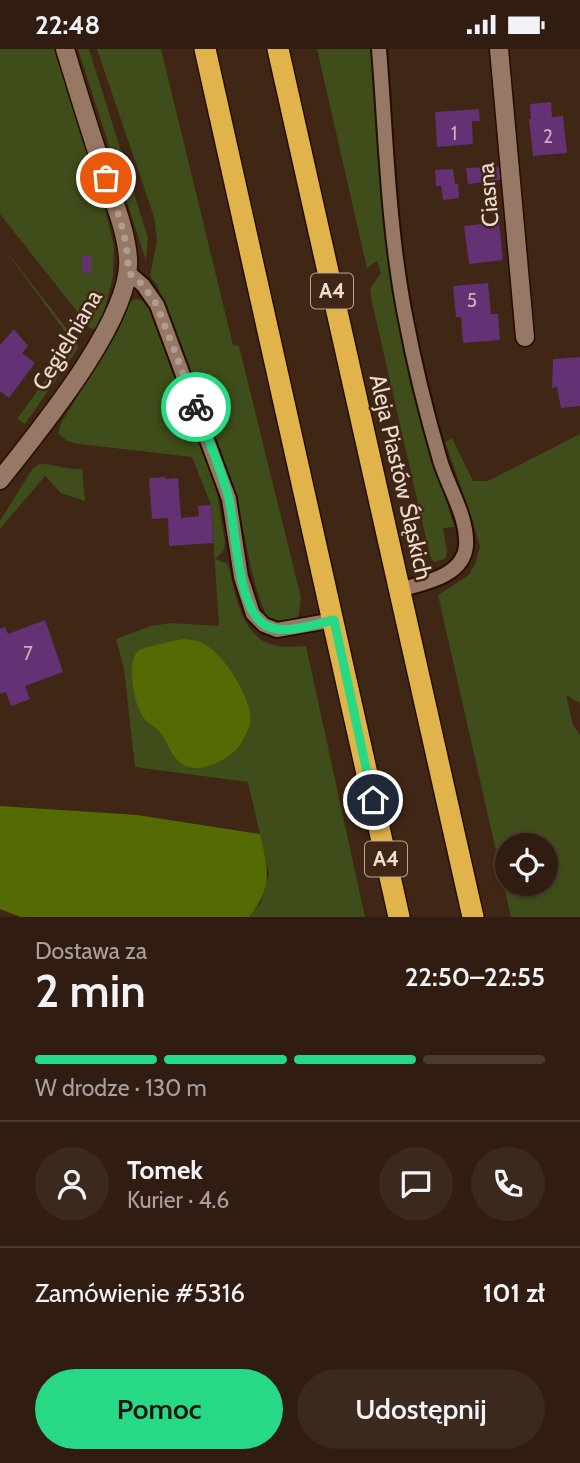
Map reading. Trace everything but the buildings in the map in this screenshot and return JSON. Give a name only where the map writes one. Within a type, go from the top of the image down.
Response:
[{"type":"highway","name":"A4","points":[[205,49],[399,917]]},
{"type":"highway","name":"Aleja Piastów Śląskich","points":[[278,49],[473,917]]},
{"type":"street","name":"Cegielniana","points":[[0,480],[55,410],[94,350],[118,310],[128,272],[122,227],[65,49]]},
{"type":"street","name":"Ciasna","points":[[499,49],[525,337]]},
{"type":"lane","points":[[379,49],[396,257],[405,315],[441,463],[463,523],[466,546],[463,559],[438,579],[399,590]]},
{"type":"lane","points":[[128,272],[143,285],[157,305],[209,442],[229,499],[241,577],[253,614],[264,625],[277,630],[334,620]]},
{"type":"green space","points":[[0,49],[54,49],[98,181],[114,246],[113,277],[104,312],[96,330],[90,328],[0,214]]},
{"type":"green space","points":[[78,49],[89,49],[148,238],[146,261]]},
{"type":"green space","points":[[97,49],[161,49],[233,345],[239,346],[301,598],[298,619],[284,623],[269,621],[263,607],[219,447],[157,285],[150,276],[157,240],[154,217]]},
{"type":"green space","points":[[317,49],[372,49],[385,222],[436,464],[454,527],[443,528],[447,551],[445,559],[434,562],[430,556],[372,302],[370,289],[381,273],[377,261],[367,268]]},
{"type":"green space","points":[[0,243],[77,342],[78,348],[25,424],[17,419],[70,346],[69,337]]},
{"type":"green space","points":[[137,299],[145,302],[156,319],[215,482],[225,542],[224,550],[215,559],[228,564],[244,619],[250,629],[267,643],[291,647],[306,646],[365,917],[249,917],[261,902],[269,874],[248,782],[135,767],[124,669],[116,639],[151,626],[172,623],[219,626],[211,505],[192,457],[79,444],[67,441],[58,433],[61,423],[119,329],[130,301]]},
{"type":"green space","points":[[580,434],[580,703],[566,695],[573,725],[580,735],[580,917],[511,917],[506,896],[558,896],[558,833],[495,833],[495,846],[438,595],[469,575],[480,547],[445,442],[452,438],[473,481],[488,481]]},
{"type":"green space","points":[[40,464],[82,469],[85,501],[61,493],[45,476],[0,529],[0,521],[33,468]]},
{"type":"green space","points":[[184,639],[206,645],[224,662],[244,694],[250,716],[250,725],[234,752],[212,765],[196,768],[184,765],[176,758],[160,732],[143,717],[137,703],[132,674],[134,657],[138,651]]},
{"type":"green space","points":[[0,806],[137,815],[260,834],[267,867],[266,886],[249,917],[21,917],[0,909]]},
{"type":"way so far","points":[[106,178],[122,227],[128,272],[143,285],[157,305],[196,407]]},
{"type":"route","points":[[196,407],[229,499],[241,577],[253,614],[264,625],[277,630],[334,620],[373,800]]}]
